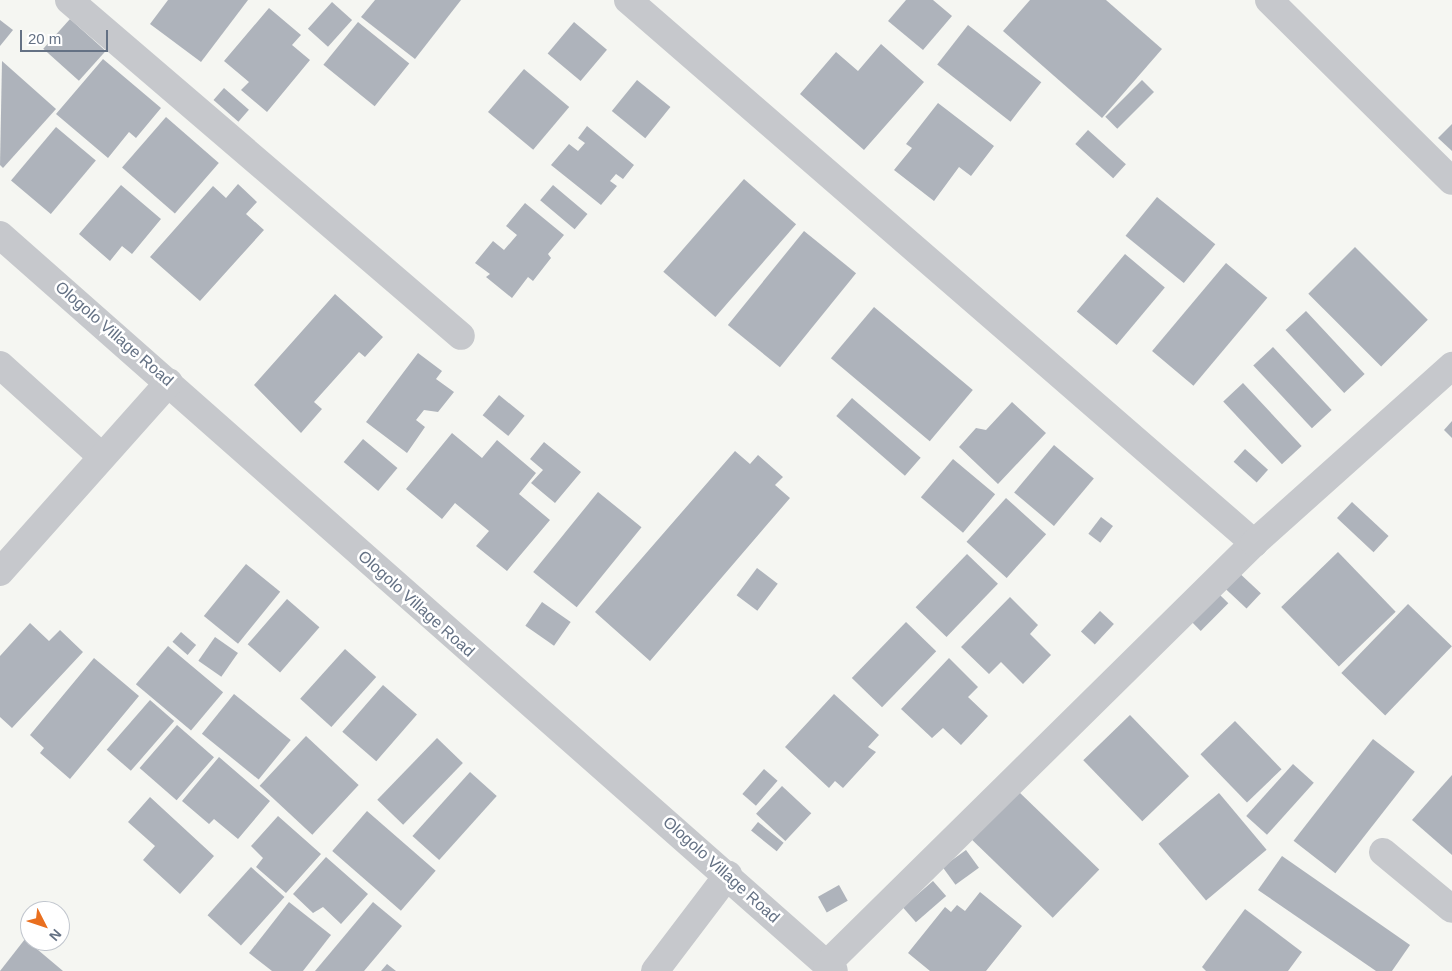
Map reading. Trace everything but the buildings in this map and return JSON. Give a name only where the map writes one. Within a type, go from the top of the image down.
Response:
[{"type":"street","points":[[69,0],[461,336]]},
{"type":"street","points":[[628,0],[1254,544]]},
{"type":"street","points":[[1269,0],[1452,181]]},
{"type":"street","name":"Ologolo Village Road","points":[[0,235],[169,382],[437,623],[728,875],[830,968]]},
{"type":"street","points":[[0,365],[102,457]]},
{"type":"street","points":[[830,968],[1254,544],[1452,366]]},
{"type":"street","points":[[0,572],[169,382]]},
{"type":"street","points":[[1383,852],[1452,909]]},
{"type":"street","points":[[655,971],[728,875]]}]
